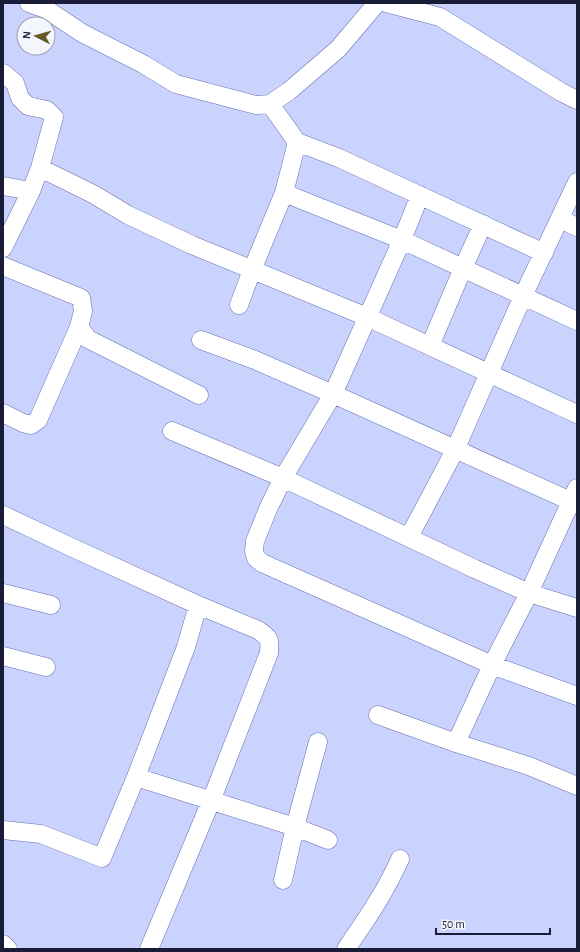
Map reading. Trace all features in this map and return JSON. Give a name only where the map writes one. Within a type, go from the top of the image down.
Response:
[{"type":"street","points":[[29,3],[46,9],[82,33],[143,64],[176,84],[256,105],[270,104],[289,91],[338,49],[377,3]]},
{"type":"street","points":[[386,3],[440,17],[561,92],[577,100]]},
{"type":"street","points":[[3,73],[15,83],[20,98],[28,106],[46,110],[54,117],[40,168],[32,190],[3,248]]},
{"type":"street","points":[[270,104],[297,142],[339,158],[544,253]]},
{"type":"street","points":[[239,305],[284,193],[297,142]]},
{"type":"street","points":[[40,168],[93,194],[128,215],[192,245],[368,317],[577,414]]},
{"type":"street","points":[[409,537],[455,450],[523,296],[577,182]]},
{"type":"street","points":[[3,186],[32,190]]},
{"type":"street","points":[[284,193],[402,240],[577,321]]},
{"type":"street","points":[[420,195],[402,240],[333,394],[283,478],[268,509],[255,541],[254,550],[256,558],[262,563],[492,665],[577,696]]},
{"type":"street","points":[[560,219],[577,227]]},
{"type":"street","points":[[430,346],[483,224]]},
{"type":"street","points":[[3,266],[81,298],[83,311],[79,327],[38,420],[31,425],[23,423],[3,413]]},
{"type":"street","points":[[79,327],[88,339],[198,395]]},
{"type":"street","points":[[201,340],[255,360],[455,450],[575,498],[492,665],[456,743]]},
{"type":"street","points":[[172,431],[283,478],[529,593],[577,608]]},
{"type":"street","points":[[3,515],[198,605],[258,630],[267,636],[270,642],[269,653],[211,801],[149,949]]},
{"type":"street","points":[[3,593],[51,605]]},
{"type":"street","points":[[3,830],[40,834],[102,858],[136,777],[186,647],[198,605]]},
{"type":"street","points":[[3,656],[46,667]]},
{"type":"street","points":[[378,715],[456,743],[529,766],[577,786]]},
{"type":"street","points":[[283,880],[295,827],[318,742]]},
{"type":"street","points":[[136,777],[295,827],[328,840]]},
{"type":"street","points":[[346,949],[360,930],[385,889],[400,859]]},
{"type":"street","points":[[3,944],[8,949]]}]
